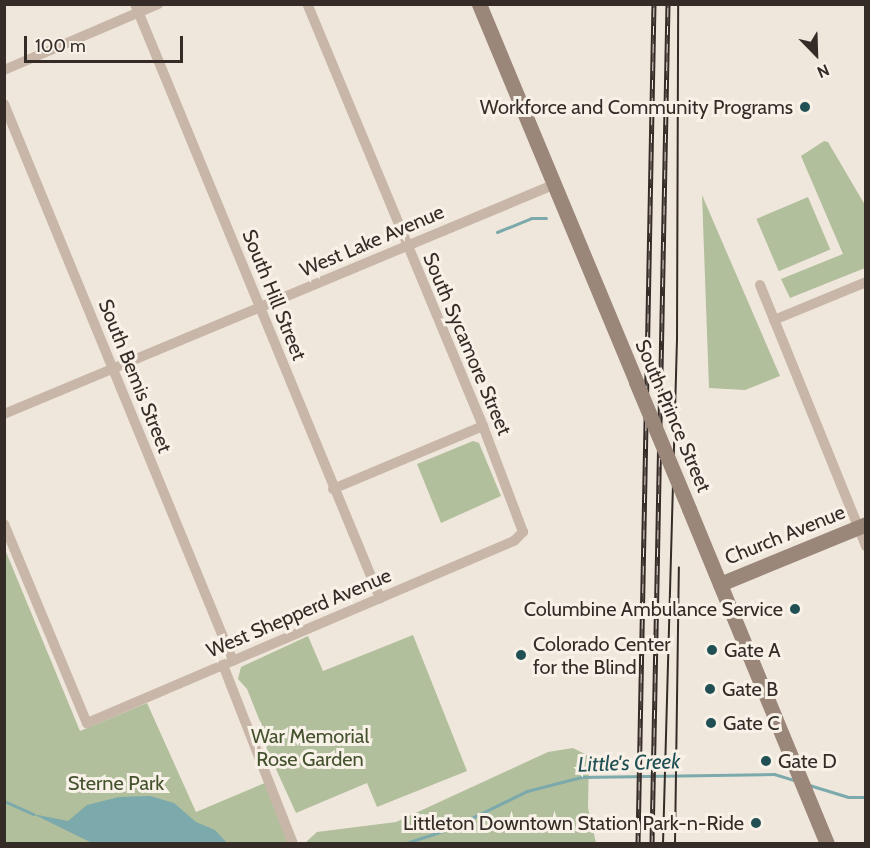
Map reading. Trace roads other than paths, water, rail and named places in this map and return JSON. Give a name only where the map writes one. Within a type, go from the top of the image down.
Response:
[{"type":"street","points":[[4,70],[137,9],[158,4]]},
{"type":"street","name":"South Sycamore Street","points":[[307,4],[483,426],[522,532]]},
{"type":"street","name":"South Prince Street","points":[[479,4],[827,843]]},
{"type":"street","name":"South Hill Street","points":[[137,9],[333,489],[380,598]]},
{"type":"street","name":"South Bemis Street","points":[[4,104],[228,663],[293,843]]},
{"type":"street","name":"West Lake Avenue","points":[[4,414],[553,185]]},
{"type":"street","points":[[774,320],[866,282]]},
{"type":"street","points":[[760,285],[862,526],[866,546]]},
{"type":"street","points":[[333,489],[483,426]]},
{"type":"street","name":"West Shepperd Avenue","points":[[4,524],[87,723],[514,541],[522,532]]},
{"type":"street","name":"Church Avenue","points":[[720,584],[862,526]]},
{"type":"water","points":[[150,796],[174,803],[196,822],[215,830],[227,843],[92,843],[33,814],[68,821],[87,805],[119,797]]},
{"type":"waterway","points":[[497,232],[531,218],[546,218]]},
{"type":"waterway","name":"Little's Creek","points":[[403,844],[449,829],[527,791],[581,777],[774,774],[794,780]]},
{"type":"waterway","name":"Little's Creek","points":[[809,785],[848,797],[866,797]]},
{"type":"waterway","name":"Little's Creek","points":[[4,801],[33,814]]},
{"type":"waterway","name":"Little's Creek","points":[[322,844],[341,844]]},
{"type":"tram line","points":[[663,844],[677,340],[678,4]]},
{"type":"tram line","points":[[675,844],[679,568]]},
{"type":"railway","points":[[638,844],[654,4]]},
{"type":"railway","points":[[652,844],[668,4]]},
{"type":"place","name":"Workforce and Community Programs","points":[[805,107]]},
{"type":"place","name":"Columbine Ambulance Service","points":[[795,609]]},
{"type":"place","name":"Gate A","points":[[712,650]]},
{"type":"place","name":"Colorado Center for the Blind","points":[[521,655]]},
{"type":"place","name":"Gate B","points":[[710,689]]},
{"type":"place","name":"Gate C","points":[[711,723]]},
{"type":"place","name":"Gate D","points":[[766,761]]},
{"type":"place","name":"Littleton Downtown Station Park-n-Ride","points":[[756,823]]},
{"type":"park label","name":"War Memorial Rose Garden","points":[[310,748]]},
{"type":"park label","name":"Sterne Park","points":[[116,783]]}]
